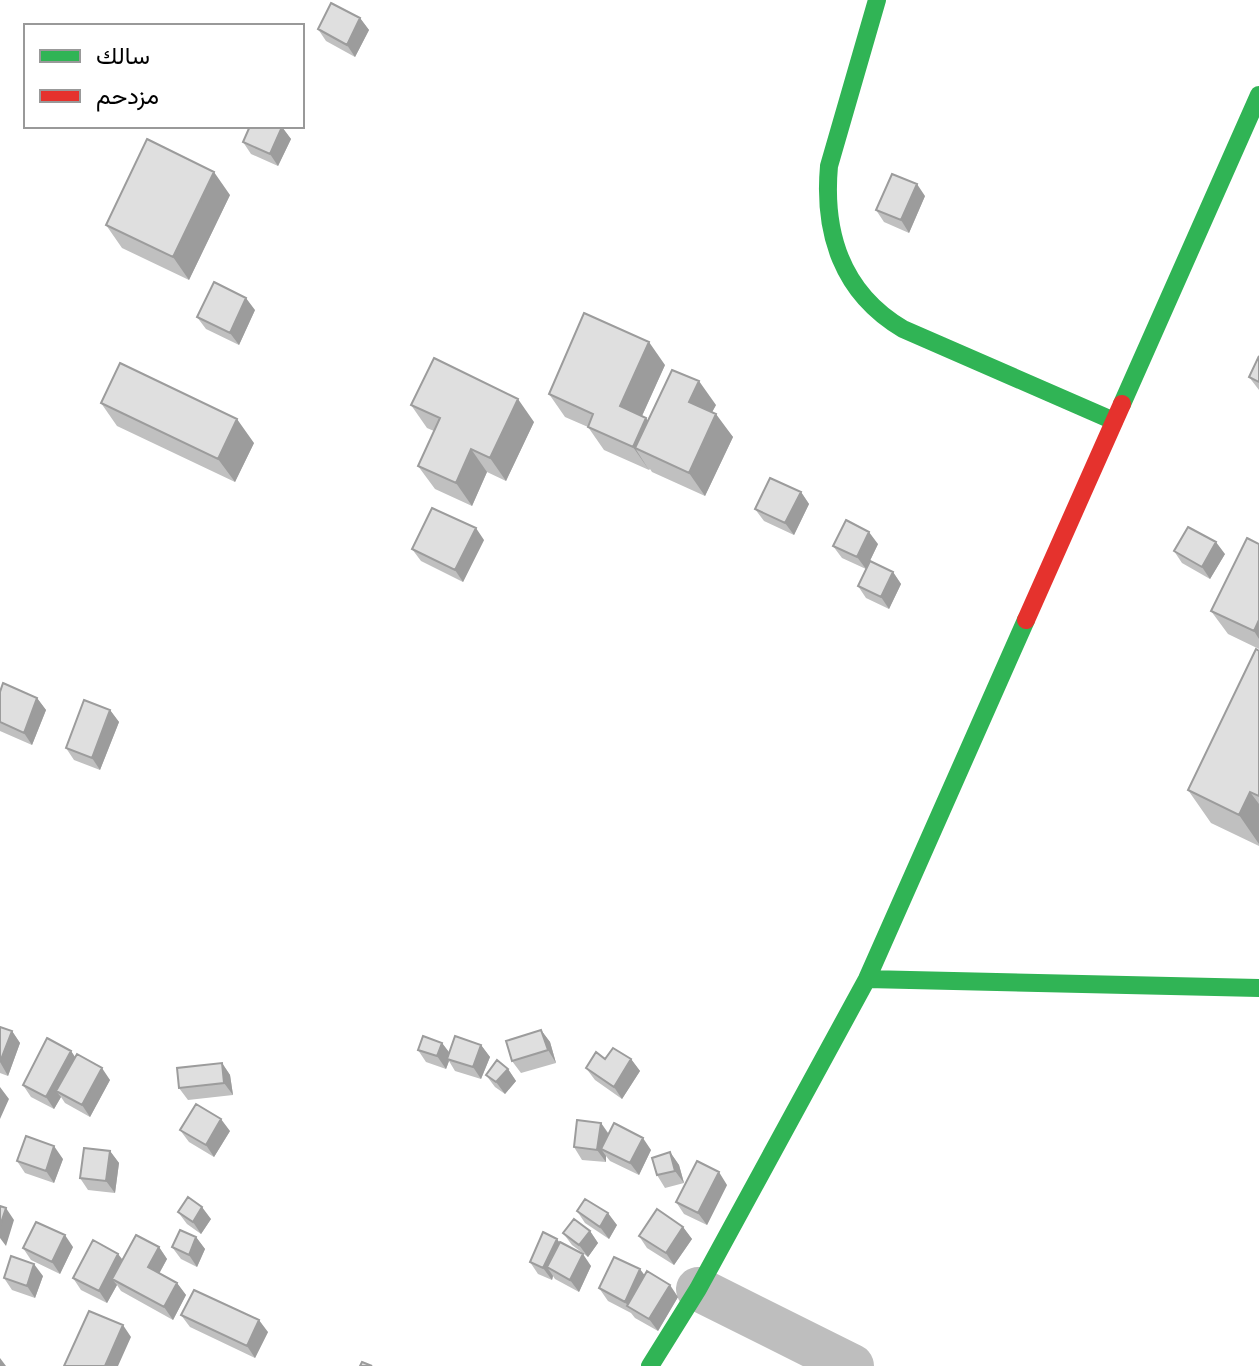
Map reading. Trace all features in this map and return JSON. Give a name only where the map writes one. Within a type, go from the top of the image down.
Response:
[{"type":"street","points":[[877,0],[830,162],[826,192],[828,222],[849,278],[892,323],[920,338],[1114,421]]},
{"type":"street","points":[[650,1366],[698,1289],[867,979],[1259,95]]},
{"type":"street","points":[[867,979],[1259,988]]},
{"type":"street","points":[[698,1289],[852,1366]]},
{"type":"building","points":[[331,3],[360,18],[347,45],[318,29]]},
{"type":"building","points":[[249,128],[282,128],[270,154],[243,142]]},
{"type":"building","points":[[147,139],[214,172],[173,257],[106,225]]},
{"type":"building","points":[[892,174],[917,184],[901,220],[876,210]]},
{"type":"building","points":[[214,282],[246,298],[230,333],[197,317]]},
{"type":"building","points":[[584,313],[649,342],[620,406],[646,418],[633,447],[588,427],[593,414],[549,394]]},
{"type":"building","points":[[1259,356],[1259,382],[1249,377]]},
{"type":"building","points":[[434,358],[518,399],[490,458],[471,449],[456,483],[418,466],[440,418],[411,405]]},
{"type":"building","points":[[120,363],[237,419],[218,459],[101,403]]},
{"type":"building","points":[[672,370],[699,381],[689,402],[716,414],[689,473],[635,448]]},
{"type":"building","points":[[770,478],[801,492],[785,523],[755,509]]},
{"type":"building","points":[[432,508],[476,528],[455,570],[412,549]]},
{"type":"building","points":[[846,520],[869,532],[857,557],[833,546]]},
{"type":"building","points":[[1188,527],[1216,542],[1202,567],[1174,551]]},
{"type":"building","points":[[1247,538],[1259,544],[1259,620],[1254,631],[1211,611]]},
{"type":"building","points":[[870,561],[893,572],[881,597],[858,586]]},
{"type":"building","points":[[1256,649],[1259,651],[1259,796],[1250,792],[1239,815],[1188,790]]},
{"type":"building","points":[[3,683],[37,698],[24,733],[0,722]]},
{"type":"building","points":[[84,700],[110,710],[92,758],[66,748]]},
{"type":"building","points":[[0,1027],[12,1031],[0,1062]]},
{"type":"building","points":[[541,1030],[548,1050],[512,1061],[506,1041]]},
{"type":"building","points":[[423,1036],[442,1043],[437,1056],[418,1050]]},
{"type":"building","points":[[455,1036],[481,1045],[473,1067],[447,1059]]},
{"type":"building","points":[[47,1038],[71,1051],[46,1097],[23,1085]]},
{"type":"building","points":[[613,1048],[631,1059],[614,1087],[586,1068],[596,1052],[605,1059]]},
{"type":"building","points":[[77,1054],[102,1068],[82,1105],[56,1091]]},
{"type":"building","points":[[497,1060],[508,1069],[496,1082],[486,1075]]},
{"type":"building","points":[[222,1063],[224,1083],[179,1088],[177,1068]]},
{"type":"building","points":[[196,1104],[221,1119],[206,1145],[180,1130]]},
{"type":"building","points":[[577,1120],[601,1123],[597,1150],[574,1147]]},
{"type":"building","points":[[614,1123],[643,1138],[630,1163],[601,1149]]},
{"type":"building","points":[[26,1136],[54,1146],[46,1171],[17,1161]]},
{"type":"building","points":[[84,1148],[110,1151],[106,1181],[80,1178]]},
{"type":"building","points":[[670,1152],[675,1171],[657,1175],[652,1158]]},
{"type":"building","points":[[697,1161],[719,1172],[698,1213],[676,1202]]},
{"type":"building","points":[[188,1197],[202,1207],[193,1222],[178,1212]]},
{"type":"building","points":[[585,1199],[608,1213],[600,1227],[577,1211]]},
{"type":"building","points":[[0,1206],[6,1208],[0,1226]]},
{"type":"building","points":[[657,1209],[683,1227],[666,1253],[639,1236]]},
{"type":"building","points":[[574,1219],[590,1231],[579,1245],[563,1233]]},
{"type":"building","points":[[36,1222],[65,1235],[52,1262],[23,1248]]},
{"type":"building","points":[[180,1230],[196,1237],[189,1255],[172,1247]]},
{"type":"building","points":[[543,1232],[557,1239],[543,1268],[530,1262]]},
{"type":"building","points":[[136,1235],[159,1247],[148,1267],[177,1283],[164,1307],[112,1279]]},
{"type":"building","points":[[93,1240],[118,1254],[99,1291],[73,1278]]},
{"type":"building","points":[[560,1242],[583,1254],[570,1280],[547,1267]]},
{"type":"building","points":[[11,1256],[34,1264],[27,1286],[4,1278]]},
{"type":"building","points":[[614,1257],[640,1269],[625,1302],[599,1288]]},
{"type":"building","points":[[647,1271],[670,1285],[649,1319],[627,1306]]},
{"type":"building","points":[[194,1290],[259,1320],[247,1346],[181,1315]]},
{"type":"building","points":[[89,1311],[123,1325],[105,1366],[64,1366]]},
{"type":"traffic: fast","points":[[877,0],[829,166],[829,215],[841,259],[851,279],[865,298],[903,329],[1114,421]]},
{"type":"traffic: fast","points":[[1122,404],[1259,95]]},
{"type":"traffic: fast","points":[[650,1366],[698,1289],[867,979],[1026,620]]},
{"type":"traffic: fast","points":[[867,979],[1259,988]]},
{"type":"traffic: jam","points":[[1026,620],[1122,404]]}]
